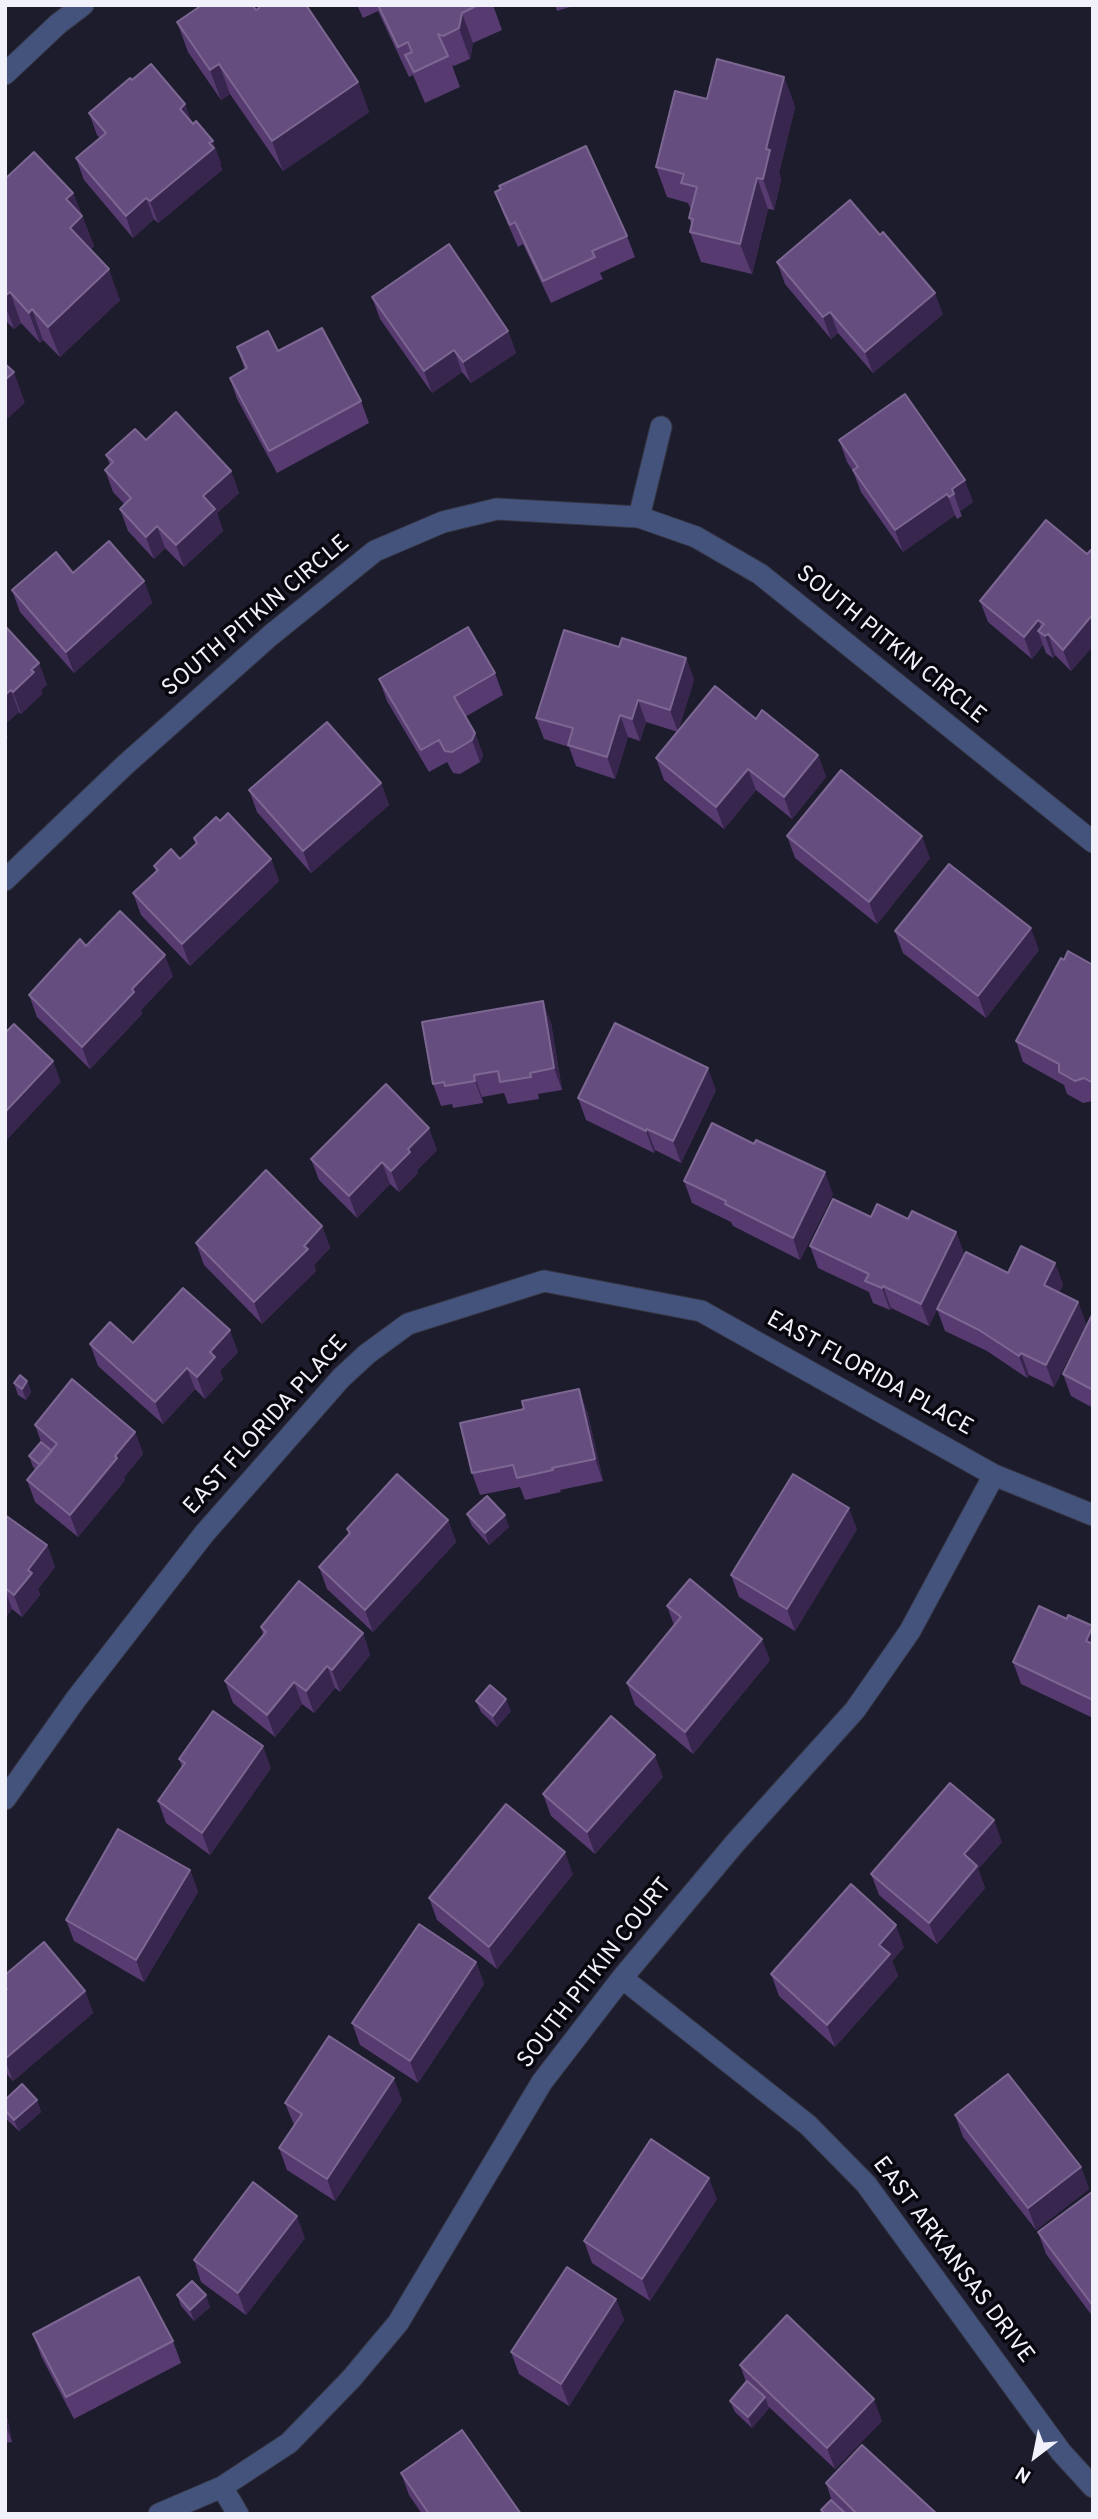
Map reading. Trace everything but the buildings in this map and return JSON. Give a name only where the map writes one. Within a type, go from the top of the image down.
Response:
[{"type":"street","points":[[5,74],[58,24],[83,5]]},
{"type":"street","points":[[639,517],[661,427]]},
{"type":"street","name":"SOUTH PITKIN CIRCLE","points":[[5,880],[125,765],[261,644],[375,551],[443,522],[497,509],[639,517],[696,537],[760,574],[1093,842]]},
{"type":"street","name":"EAST FLORIDA PLACE","points":[[5,1799],[76,1699],[204,1534],[341,1378],[367,1354],[408,1324],[544,1281],[701,1311],[994,1475],[1093,1515]]},
{"type":"street","name":"SOUTH PITKIN COURT","points":[[159,2514],[222,2487],[289,2443],[351,2379],[398,2323],[542,2082],[622,1978],[736,1842],[855,1710],[910,1631],[994,1475]]},
{"type":"street","name":"EAST ARKANSAS DRIVE","points":[[622,1978],[808,2124],[866,2184],[1061,2452],[1093,2487]]},
{"type":"street","points":[[222,2487],[238,2514]]}]
